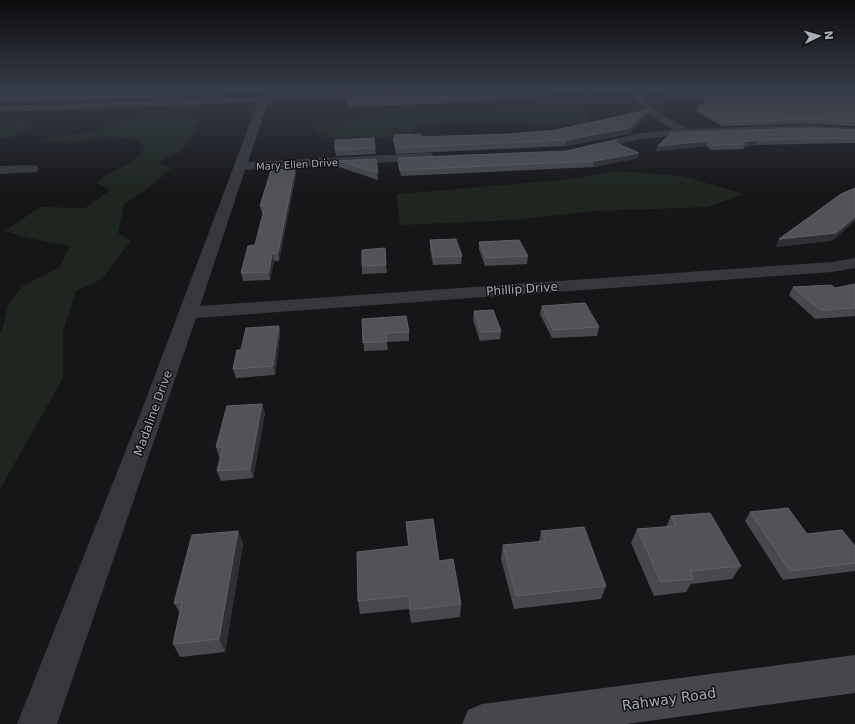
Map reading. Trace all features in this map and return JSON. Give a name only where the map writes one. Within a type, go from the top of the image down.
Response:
[{"type":"street","name":"Madaline Drive","points":[[37,724],[189,313],[255,124]]},
{"type":"street","points":[[671,124],[685,132]]},
{"type":"street","points":[[578,149],[640,136],[685,132],[810,128],[855,131]]},
{"type":"street","name":"Mary Ellen Drive","points":[[241,166],[441,157]]},
{"type":"street","points":[[0,170],[33,169]]},
{"type":"street","name":"Phillip Drive","points":[[189,313],[832,267],[855,262]]},
{"type":"street","name":"Rahway Road","points":[[482,724],[855,674]]},
{"type":"shaded area","points":[[0,124],[32,124],[32,127],[16,136],[0,138]]},
{"type":"shaded area","points":[[110,124],[196,124],[195,130],[182,151],[157,162],[171,168],[146,190],[124,204],[118,233],[131,241],[102,279],[76,291],[63,331],[63,378],[0,489],[0,332],[2,330],[8,306],[23,286],[59,268],[70,246],[28,238],[5,231],[40,207],[85,208],[110,190],[96,182],[135,159],[146,146],[133,139],[105,136],[68,144],[38,140],[97,131]]},
{"type":"shaded area","points":[[310,124],[432,124],[412,131],[412,137],[326,138]]},
{"type":"shaded area","points":[[537,124],[590,124],[547,125]]},
{"type":"shaded area","points":[[615,171],[682,176],[744,194],[708,207],[595,211],[514,220],[400,225],[396,194],[574,179]]},
{"type":"building","points":[[585,124],[633,124],[629,128],[566,140],[396,148],[393,138],[395,138],[394,135],[420,134],[420,137],[510,134],[556,130]]},
{"type":"building","points":[[812,128],[855,130],[855,138],[758,140],[742,142],[745,144],[714,145],[707,141],[658,146],[671,133]]},
{"type":"building","points":[[374,138],[375,148],[335,150],[335,140]]},
{"type":"building","points":[[617,140],[615,142],[639,153],[594,161],[400,170],[398,158],[566,151]]},
{"type":"building","points":[[376,159],[378,173],[339,161]]},
{"type":"building","points":[[295,169],[278,253],[272,253],[269,272],[241,273],[248,246],[255,245],[265,206],[260,206],[271,170]]},
{"type":"building","points":[[855,188],[855,217],[836,233],[779,239],[841,194]]},
{"type":"building","points":[[456,239],[462,256],[433,257],[430,240]]},
{"type":"building","points":[[519,240],[528,256],[486,258],[479,242]]},
{"type":"building","points":[[385,248],[386,265],[362,266],[362,250]]},
{"type":"building","points":[[855,284],[855,301],[853,302],[855,304],[855,308],[820,310],[793,287],[831,285],[835,288]]},
{"type":"building","points":[[585,303],[599,327],[553,330],[542,306]]},
{"type":"building","points":[[493,310],[501,331],[481,332],[474,311]]},
{"type":"building","points":[[406,316],[409,332],[386,333],[387,341],[363,343],[362,319]]},
{"type":"building","points":[[279,326],[273,366],[233,369],[237,350],[241,350],[246,328]]},
{"type":"building","points":[[262,404],[250,469],[217,471],[223,447],[216,447],[227,406]]},
{"type":"building","points":[[788,508],[807,534],[842,530],[855,546],[855,563],[790,571],[750,512]]},
{"type":"building","points":[[710,513],[741,566],[690,571],[694,579],[661,582],[637,529],[676,526],[671,516]]},
{"type":"building","points":[[433,519],[439,561],[453,559],[461,604],[410,610],[409,596],[358,601],[357,552],[409,546],[406,522]]},
{"type":"building","points":[[584,527],[606,586],[516,596],[503,545],[545,541],[541,531]]},
{"type":"building","points":[[238,531],[219,639],[173,644],[182,602],[174,603],[192,535]]}]
